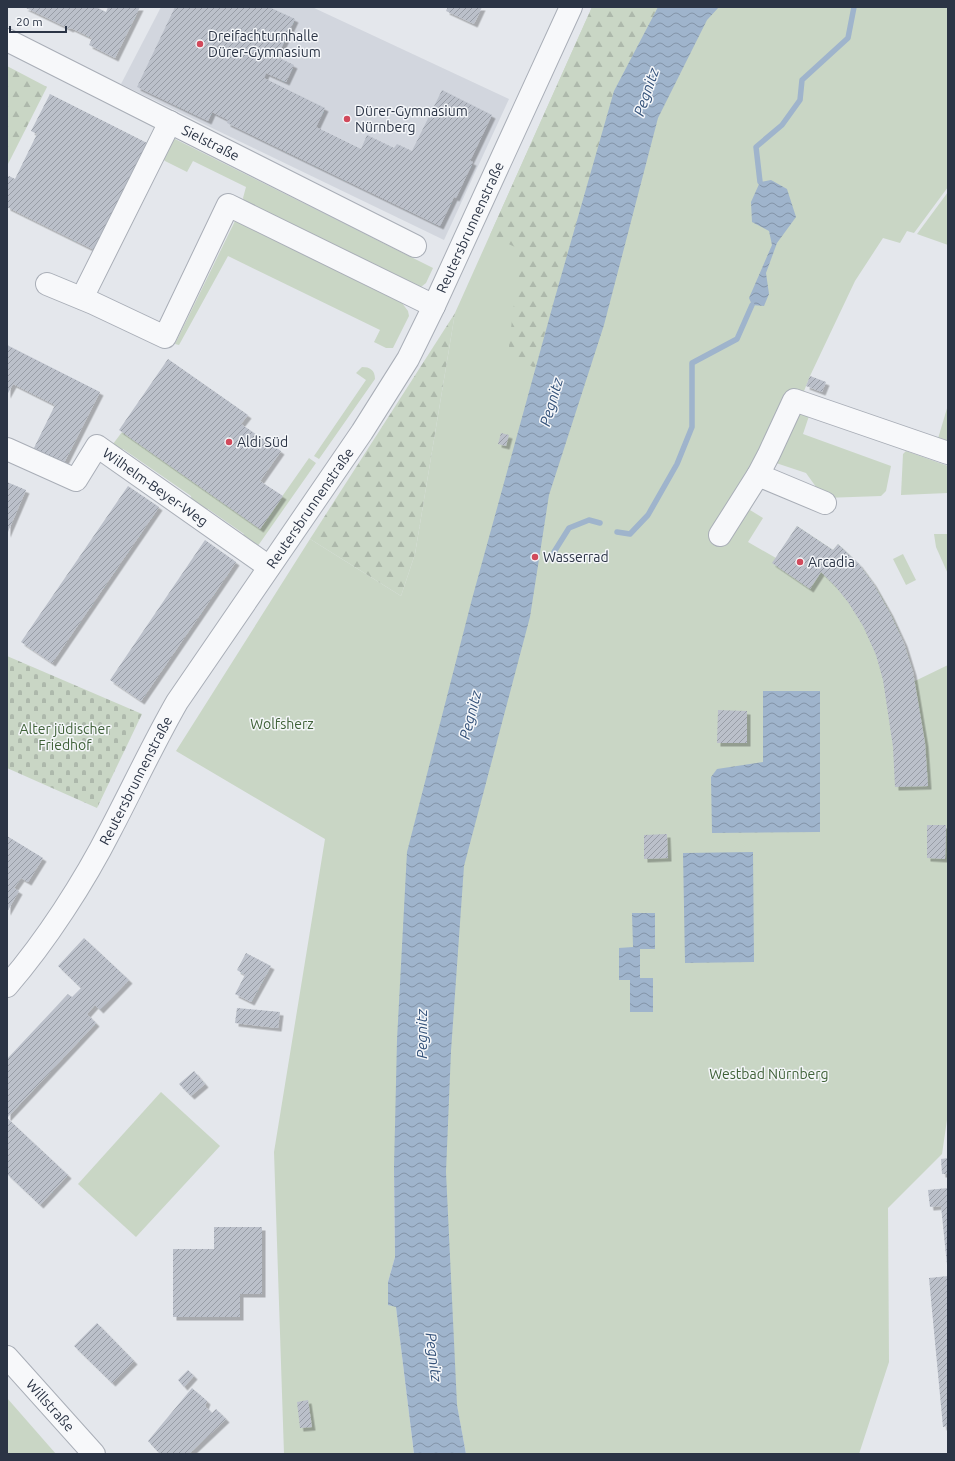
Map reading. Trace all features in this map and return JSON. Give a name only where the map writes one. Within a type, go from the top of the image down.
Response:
[{"type":"street","name":"Reutersbrunnenstraße","points":[[7,986],[32,954],[69,901],[110,830],[177,702],[372,417],[408,359],[434,306],[571,7]]},
{"type":"street","name":"Sielstraße","points":[[7,40],[415,246]]},
{"type":"street","points":[[82,298],[170,122]]},
{"type":"street","points":[[47,284],[82,298],[165,337],[228,205],[434,306]]},
{"type":"street","points":[[720,535],[758,475],[794,400],[948,453]]},
{"type":"street","name":"Wilhelm-Beyer-Weg","points":[[7,449],[76,480],[97,446],[269,567]]},
{"type":"street","points":[[758,475],[825,503]]},
{"type":"street","name":"Willstraße","points":[[7,1357],[94,1454]]},
{"type":"shaded area","name":"Dürer-Gymnasium Nürnberg","points":[[161,7],[312,7],[509,99],[444,240],[121,84]]},
{"type":"green space","points":[[592,7],[948,7],[948,187],[914,233],[907,231],[900,243],[883,238],[855,281],[810,376],[796,411],[809,416],[803,434],[891,466],[886,491],[881,496],[824,498],[806,473],[776,463],[750,510],[763,518],[748,542],[776,558],[797,526],[833,550],[838,544],[866,572],[887,606],[904,642],[915,681],[948,665],[948,1113],[942,1154],[888,1208],[889,1362],[859,1454],[466,1454],[457,1406],[394,1168],[395,1257],[388,1282],[388,1305],[396,1306],[414,1454],[284,1454],[274,1152],[325,839],[176,751],[310,539],[401,596],[415,554],[455,313]],"holes":[[[946,825],[945,858],[927,858],[927,845]]]},
{"type":"green space","points":[[592,7],[658,7],[614,91],[535,368],[508,355],[521,261],[515,247],[490,235]]},
{"type":"green space","points":[[7,66],[47,87],[7,166]]},
{"type":"green space","points":[[171,137],[433,268],[426,283],[421,287],[416,286],[244,201],[243,198],[246,187],[193,161],[187,172],[165,161],[163,159]]},
{"type":"green space","points":[[948,192],[948,245],[917,234]]},
{"type":"green space","points":[[235,221],[402,303],[408,311],[409,316],[393,348],[386,348],[374,342],[380,330],[228,256],[179,345],[175,344]]},
{"type":"green space","points":[[455,313],[415,554],[401,596],[310,539]]},
{"type":"green space","points":[[362,367],[372,370],[375,379],[319,459],[314,456],[366,380],[356,373]]},
{"type":"green space","points":[[948,405],[948,445],[937,442]]},
{"type":"green space","points":[[122,432],[260,528],[309,458],[316,463],[255,550],[240,539],[244,534],[208,509],[199,510],[192,505],[191,496],[123,449],[115,452],[110,448]]},
{"type":"green space","points":[[906,451],[948,466],[948,493],[901,495],[903,454]]},
{"type":"green space","points":[[934,534],[948,534],[948,574],[936,547]]},
{"type":"green space","points":[[903,554],[916,580],[906,585],[893,559]]},
{"type":"green space","name":"Alter jüdischer Friedhof","points":[[7,656],[142,714],[97,808],[7,768]]},
{"type":"green space","points":[[161,1092],[220,1146],[136,1237],[78,1184]]},
{"type":"green space","points":[[7,1398],[56,1454],[7,1454]]},
{"type":"water","name":"Pegnitz","points":[[658,7],[719,7],[707,20],[658,118],[604,325],[549,495],[530,617],[464,866],[451,1051],[446,1172],[457,1405],[466,1454],[414,1454],[396,1307],[388,1305],[388,1282],[395,1257],[394,1168],[397,1040],[407,852],[472,599],[554,301],[614,91]]},
{"type":"water","points":[[771,180],[787,189],[796,217],[777,243],[766,273],[769,294],[764,306],[752,305],[749,298],[772,245],[769,231],[752,222],[751,202],[760,182]]},
{"type":"water","points":[[763,691],[820,691],[820,832],[712,833],[711,777],[717,769],[763,762]]},
{"type":"water","points":[[753,852],[754,962],[685,963],[683,853]]},
{"type":"water","points":[[632,913],[655,913],[655,949],[640,949],[640,978],[653,978],[653,1012],[630,1012],[630,980],[619,980],[619,948],[633,947]]},
{"type":"building","points":[[24,7],[96,7],[106,12],[108,7],[140,7],[115,58],[89,45],[92,38]]},
{"type":"building","points":[[175,7],[269,7],[295,19],[277,57],[294,65],[286,82],[266,73],[264,78],[325,108],[316,127],[361,149],[367,135],[394,148],[397,144],[412,151],[442,90],[492,115],[470,161],[473,162],[456,198],[454,197],[440,226],[227,123],[228,120],[212,112],[208,121],[137,87]]},
{"type":"building","points":[[448,7],[482,7],[474,24],[446,11]]},
{"type":"building","points":[[50,94],[147,143],[94,250],[7,207],[7,178],[9,176],[15,179],[37,134],[31,131]]},
{"type":"building","points":[[7,345],[100,392],[62,467],[32,452],[55,405],[13,384],[7,395]]},
{"type":"building","points":[[168,359],[248,415],[241,424],[281,451],[260,481],[283,496],[260,529],[119,430]]},
{"type":"building","points":[[810,376],[826,382],[822,392],[806,386]]},
{"type":"building","points":[[501,433],[509,435],[506,446],[498,444]]},
{"type":"building","points":[[7,482],[26,490],[7,534]]},
{"type":"building","points":[[128,486],[159,507],[52,663],[21,642]]},
{"type":"building","points":[[797,526],[833,550],[838,544],[859,564],[873,583],[890,613],[904,643],[913,672],[925,743],[928,786],[895,787],[893,747],[883,680],[876,655],[863,626],[848,602],[821,572],[810,589],[772,563]]},
{"type":"building","points":[[205,540],[236,562],[141,701],[110,680]]},
{"type":"building","points":[[718,710],[747,711],[747,743],[717,743]]},
{"type":"building","points":[[927,825],[946,825],[945,859],[927,858]]},
{"type":"building","points":[[667,834],[668,858],[644,859],[644,835]]},
{"type":"building","points":[[7,836],[43,858],[28,882],[21,878],[14,888],[19,891],[7,912]]},
{"type":"building","points":[[84,938],[129,980],[100,1010],[95,1005],[87,1014],[96,1023],[7,1118],[7,1059],[68,994],[72,997],[81,988],[58,966]]},
{"type":"building","points":[[246,953],[271,966],[251,1002],[235,994],[245,975],[237,970]]},
{"type":"building","points":[[237,1008],[280,1012],[278,1028],[235,1023]]},
{"type":"building","points":[[194,1071],[205,1084],[191,1096],[179,1084]]},
{"type":"building","points":[[7,1118],[68,1175],[40,1205],[7,1174]]},
{"type":"building","points":[[948,1158],[948,1174],[942,1174],[941,1159]]},
{"type":"building","points":[[948,1188],[947,1265],[941,1206],[930,1207],[928,1190]]},
{"type":"building","points":[[214,1227],[262,1227],[262,1294],[240,1294],[240,1317],[173,1317],[173,1249],[214,1249]]},
{"type":"building","points":[[948,1276],[948,1426],[943,1427],[929,1278]]},
{"type":"building","points":[[97,1323],[134,1361],[112,1383],[74,1346]]},
{"type":"building","points":[[188,1370],[194,1376],[184,1387],[178,1380]]},
{"type":"building","points":[[192,1388],[207,1401],[205,1406],[212,1413],[216,1409],[226,1419],[189,1454],[160,1454],[148,1441]]},
{"type":"building","points":[[308,1400],[312,1427],[300,1428],[297,1402]]},
{"type":"waterway","points":[[760,182],[756,147],[782,125],[800,100],[802,80],[848,38],[854,7]]},
{"type":"waterway","points":[[617,532],[630,534],[648,515],[677,464],[692,427],[692,363],[737,339],[752,305]]},
{"type":"waterway","points":[[554,552],[569,528],[589,520],[600,523]]},
{"type":"place","name":"Dreifachturnhalle Dürer-Gymnasium","points":[[200,44]]},
{"type":"place","name":"Dürer-Gymnasium Nürnberg","points":[[347,119]]},
{"type":"place","name":"Aldi Süd","points":[[229,442]]},
{"type":"place","name":"Wasserrad","points":[[535,557]]},
{"type":"place","name":"Arcadia","points":[[800,562]]},
{"type":"park label","name":"Wolfsherz","points":[[282,724]]},
{"type":"park label","name":"Westbad Nürnberg","points":[[769,1074]]}]
